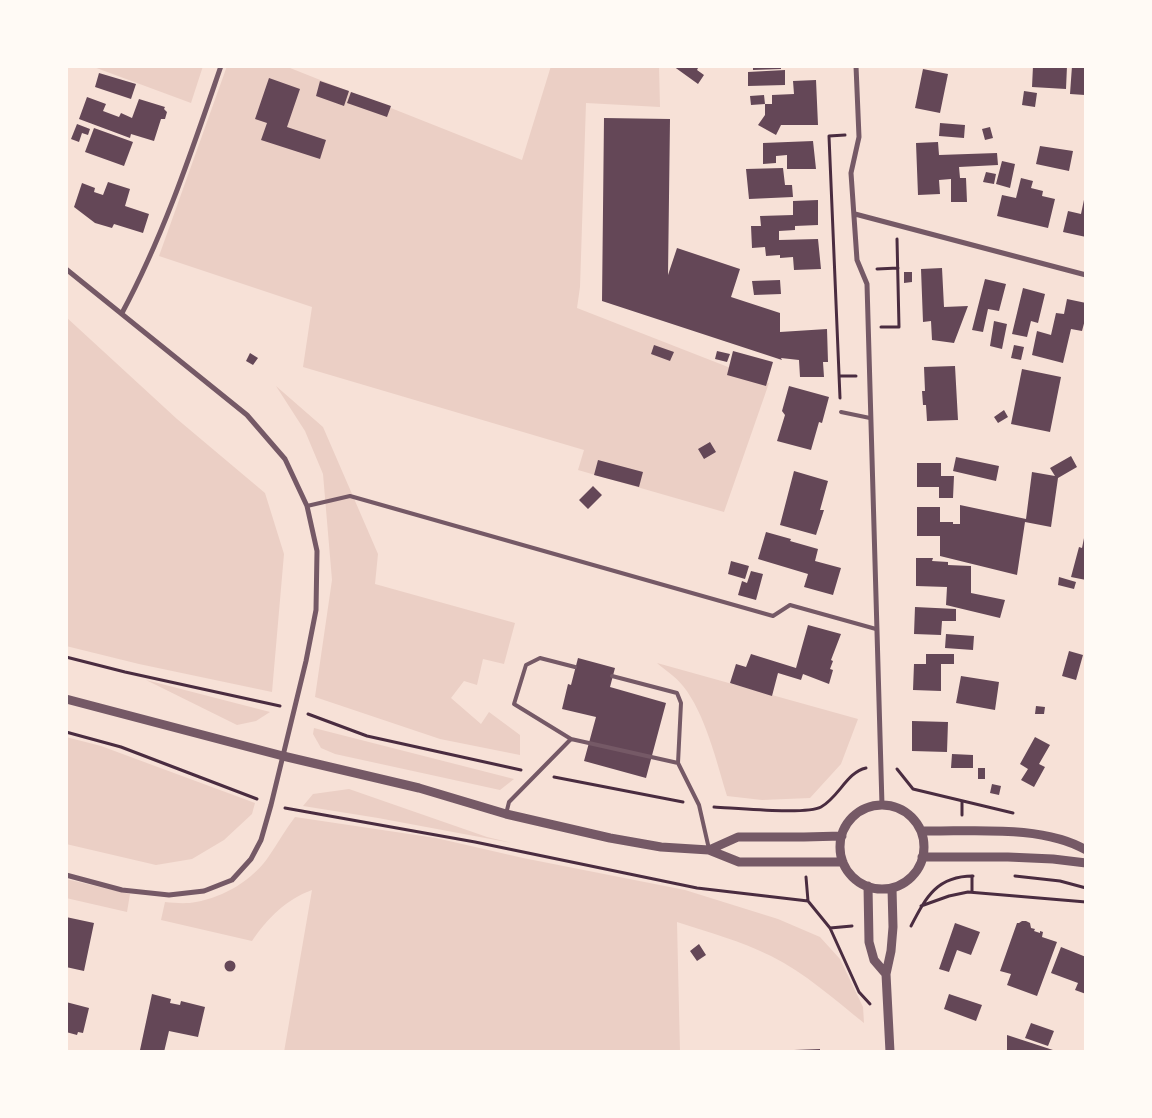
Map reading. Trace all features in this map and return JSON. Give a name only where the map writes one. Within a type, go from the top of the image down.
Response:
[{"type":"street","points":[[122,313],[137,285],[171,206],[221,66]]},
{"type":"street","points":[[856,66],[859,135],[851,173],[857,260],[867,284],[882,805]]},
{"type":"street","points":[[855,214],[1086,275]]},
{"type":"street","points":[[66,269],[247,414],[285,459],[307,506],[317,552],[316,610],[271,805],[261,840],[251,859],[232,880],[204,891],[169,895],[122,890],[66,875]]},
{"type":"street","points":[[66,699],[283,756],[419,788],[506,814],[610,838],[661,847],[709,850],[739,862],[843,862]]},
{"type":"street","points":[[882,805],[894,807],[905,812],[914,820],[920,831],[924,844],[922,857],[912,877],[903,884],[892,888],[880,889],[868,886],[857,881],[848,872],[843,862],[840,849],[842,836],[847,824],[857,814],[869,808],[882,805]]},
{"type":"street","points":[[920,831],[1006,831],[1041,835],[1075,844],[1086,850]]},
{"type":"street","points":[[709,850],[738,837],[804,838],[842,836]]},
{"type":"street","points":[[922,857],[1053,858],[1086,863]]},
{"type":"street","points":[[868,886],[870,942],[874,960],[886,974]]},
{"type":"street","points":[[890,1052],[886,974],[891,951],[893,927],[892,888]]},
{"type":"lane","points":[[841,412],[870,418]]},
{"type":"lane","points":[[307,506],[350,496],[773,616],[790,605],[876,629]]},
{"type":"lane","points":[[575,667],[540,658],[526,665],[514,704],[571,739],[678,763]]},
{"type":"lane","points":[[612,676],[677,693],[681,703],[678,763],[699,805],[709,850]]},
{"type":"lane","points":[[506,814],[509,802],[571,739]]},
{"type":"path","points":[[841,412],[828,136],[859,135]]},
{"type":"path","points":[[868,328],[899,327],[896,225]]},
{"type":"path","points":[[861,270],[898,268]]},
{"type":"path","points":[[66,657],[125,672],[294,709],[367,736],[537,774],[699,805],[801,811]]},
{"type":"path","points":[[66,732],[121,747],[271,805],[475,842],[697,888],[808,901]]},
{"type":"path","points":[[963,876],[980,876]]},
{"type":"path","points":[[972,876],[972,892]]},
{"type":"path","points":[[1014,876],[1060,881],[1086,888]]},
{"type":"path","points":[[921,906],[948,896],[972,892],[1086,902]]},
{"type":"path","points":[[830,928],[859,992],[889,1026]]},
{"type":"shaded area","points":[[91,66],[203,66],[191,103]]},
{"type":"shaded area","points":[[227,66],[285,66],[522,160],[551,66],[659,66],[660,107],[586,103],[580,287],[577,308],[769,383],[724,512],[578,470],[584,450],[303,367],[312,307],[159,256]]},
{"type":"shaded area","points":[[66,317],[177,419],[265,493],[284,554],[272,692],[139,664],[66,646]]},
{"type":"shaded area","points":[[276,386],[323,427],[378,554],[375,584],[515,623],[504,664],[483,659],[477,685],[464,681],[451,698],[481,724],[489,712],[520,735],[520,755],[440,739],[315,697],[332,580],[323,474],[305,431]]},
{"type":"shaded area","points":[[657,663],[858,719],[841,764],[810,798],[762,800],[727,796],[710,739],[698,710],[680,683]]},
{"type":"shaded area","points":[[146,680],[270,712],[256,721],[237,725]]},
{"type":"shaded area","points":[[314,728],[514,779],[500,790],[335,754],[321,748],[313,734]]},
{"type":"shaded area","points":[[66,737],[101,746],[255,803],[252,814],[224,840],[192,859],[156,865],[66,844]]},
{"type":"shaded area","points":[[349,789],[487,837],[512,843],[303,806],[313,794]]},
{"type":"shaded area","points":[[295,817],[436,838],[523,858],[685,890],[778,919],[820,937],[840,959],[863,1007],[864,1023],[807,978],[784,963],[736,941],[677,922],[680,1052],[284,1052],[312,890],[285,904],[264,925],[252,941],[161,920],[165,902],[188,903],[207,900],[227,892],[246,880],[255,873],[269,856]]},
{"type":"shaded area","points":[[66,879],[130,894],[127,912],[66,898]]},
{"type":"building","points":[[673,66],[699,66],[697,70],[704,75],[698,84]]},
{"type":"building","points":[[753,66],[781,66],[781,69],[753,70]]},
{"type":"building","points":[[1033,66],[1067,66],[1066,89],[1032,87]]},
{"type":"building","points":[[1072,66],[1086,66],[1085,95],[1070,94]]},
{"type":"building","points":[[923,69],[948,74],[940,113],[915,108]]},
{"type":"building","points":[[785,70],[785,85],[748,86],[748,72]]},
{"type":"building","points":[[99,73],[136,84],[131,99],[95,87]]},
{"type":"building","points":[[269,78],[300,89],[287,127],[326,140],[320,159],[261,140],[267,123],[255,119]]},
{"type":"building","points":[[816,80],[818,125],[781,125],[776,135],[758,125],[765,115],[765,104],[772,104],[772,95],[794,94],[793,81]]},
{"type":"building","points":[[320,81],[349,91],[344,106],[316,96]]},
{"type":"building","points":[[1024,91],[1037,93],[1035,107],[1022,105]]},
{"type":"building","points":[[351,92],[391,106],[387,117],[347,103]]},
{"type":"building","points":[[764,95],[765,104],[751,105],[750,96]]},
{"type":"building","points":[[87,97],[106,104],[103,111],[119,117],[121,113],[132,118],[139,99],[165,107],[164,109],[167,112],[165,119],[161,119],[154,141],[131,134],[130,138],[79,119]]},
{"type":"building","points":[[604,118],[670,119],[668,275],[677,248],[740,269],[731,297],[780,313],[780,332],[827,329],[828,362],[823,362],[824,377],[800,377],[799,360],[781,358],[782,360],[602,301]]},
{"type":"building","points":[[940,123],[965,125],[964,138],[939,136]]},
{"type":"building","points":[[77,124],[90,129],[88,135],[82,133],[79,142],[71,139]]},
{"type":"building","points":[[990,127],[993,138],[985,140],[982,129]]},
{"type":"building","points":[[94,128],[133,142],[124,166],[85,152]]},
{"type":"building","points":[[813,141],[816,169],[787,169],[787,155],[776,156],[776,163],[763,164],[763,143]]},
{"type":"building","points":[[938,142],[939,155],[997,153],[998,165],[959,167],[960,178],[966,178],[967,202],[951,202],[951,179],[939,180],[940,194],[918,195],[916,143]]},
{"type":"building","points":[[1040,146],[1073,151],[1069,171],[1036,164]]},
{"type":"building","points":[[1002,161],[1015,164],[1010,188],[996,184]]},
{"type":"building","points":[[783,168],[785,185],[792,185],[793,197],[749,199],[746,169]]},
{"type":"building","points":[[986,172],[996,174],[994,184],[983,182]]},
{"type":"building","points":[[1021,178],[1033,181],[1031,188],[1043,191],[1042,196],[1055,199],[1048,228],[997,216],[1002,195],[1016,198]]},
{"type":"building","points":[[108,182],[130,189],[125,206],[149,214],[143,233],[114,224],[112,228],[95,223],[74,207],[82,183],[95,188],[94,192],[103,195]]},
{"type":"building","points":[[1085,195],[1086,237],[1063,232],[1068,211],[1081,214]]},
{"type":"building","points":[[818,200],[818,225],[795,226],[795,230],[779,231],[779,240],[818,239],[821,269],[794,270],[793,257],[780,258],[780,255],[766,256],[765,247],[752,248],[751,226],[761,226],[760,216],[793,215],[793,201]]},
{"type":"building","points":[[942,268],[944,307],[968,306],[954,343],[932,340],[931,321],[923,322],[921,269]]},
{"type":"building","points":[[904,272],[912,272],[912,282],[904,283]]},
{"type":"building","points":[[985,279],[1006,284],[999,311],[988,309],[983,332],[972,330]]},
{"type":"building","points":[[780,280],[781,294],[754,295],[752,281]]},
{"type":"building","points":[[1023,288],[1045,294],[1038,323],[1031,321],[1027,337],[1012,334]]},
{"type":"building","points":[[1067,299],[1086,303],[1086,316],[1082,331],[1071,329],[1063,363],[1032,355],[1037,331],[1051,335],[1056,313],[1064,314]]},
{"type":"building","points":[[994,321],[1007,324],[1002,349],[990,346]]},
{"type":"building","points":[[654,345],[674,352],[670,361],[651,354]]},
{"type":"building","points":[[1014,345],[1024,347],[1021,360],[1011,358]]},
{"type":"building","points":[[717,351],[730,354],[727,362],[715,359]]},
{"type":"building","points":[[733,351],[773,362],[766,386],[727,375]]},
{"type":"building","points":[[250,353],[258,358],[253,365],[246,361]]},
{"type":"building","points":[[955,366],[958,420],[927,421],[926,405],[923,405],[922,391],[925,391],[924,367]]},
{"type":"building","points":[[1022,369],[1061,377],[1050,432],[1011,424]]},
{"type":"building","points":[[789,386],[829,397],[822,423],[819,422],[811,450],[777,441],[785,415],[782,411]]},
{"type":"building","points":[[1004,410],[1008,417],[998,423],[994,417]]},
{"type":"building","points":[[710,442],[716,452],[704,459],[698,449]]},
{"type":"building","points":[[1071,456],[1077,467],[1058,478],[1051,527],[1025,522],[1017,575],[940,556],[940,536],[917,536],[917,507],[940,507],[940,522],[953,522],[953,524],[960,524],[960,505],[1026,519],[1032,472],[1055,476],[1050,468]]},
{"type":"building","points":[[956,457],[999,466],[996,481],[953,471]]},
{"type":"building","points":[[598,460],[643,472],[639,487],[594,475]]},
{"type":"building","points":[[917,463],[941,463],[941,476],[954,476],[953,498],[939,498],[939,487],[917,487]]},
{"type":"building","points":[[794,471],[828,481],[820,510],[824,510],[816,535],[780,525]]},
{"type":"building","points":[[593,486],[602,495],[588,509],[579,500]]},
{"type":"building","points":[[766,532],[818,549],[815,561],[841,568],[833,595],[804,587],[808,574],[758,559]]},
{"type":"building","points":[[1085,533],[1086,580],[1071,577],[1079,547],[1082,548]]},
{"type":"building","points":[[916,558],[933,558],[932,561],[948,562],[948,565],[971,566],[971,593],[1005,600],[1000,618],[946,605],[947,587],[916,586]]},
{"type":"building","points":[[731,561],[749,566],[745,579],[728,574]]},
{"type":"building","points":[[751,571],[763,574],[756,600],[738,595],[742,581],[747,583]]},
{"type":"building","points":[[1059,577],[1076,582],[1074,589],[1058,585]]},
{"type":"building","points":[[915,607],[956,609],[956,621],[942,621],[941,635],[914,634]]},
{"type":"building","points":[[808,625],[841,634],[831,660],[833,661],[830,669],[833,670],[829,684],[803,674],[801,680],[778,673],[772,696],[730,683],[736,664],[746,667],[751,654],[796,668]]},
{"type":"building","points":[[946,634],[974,636],[973,650],[945,648]]},
{"type":"building","points":[[1069,651],[1083,655],[1076,680],[1062,676]]},
{"type":"building","points":[[926,654],[954,654],[954,664],[941,664],[941,691],[913,690],[914,664],[926,664]]},
{"type":"building","points":[[578,658],[615,668],[610,687],[666,703],[646,778],[584,761],[596,717],[562,709],[568,684],[571,685]]},
{"type":"building","points":[[961,676],[999,682],[995,710],[956,703]]},
{"type":"building","points":[[1036,706],[1045,707],[1044,714],[1035,714]]},
{"type":"building","points":[[912,721],[948,722],[947,752],[912,751]]},
{"type":"building","points":[[1035,737],[1050,745],[1039,764],[1045,767],[1034,787],[1021,780],[1028,769],[1020,764]]},
{"type":"building","points":[[952,754],[973,755],[973,768],[951,768]]},
{"type":"building","points":[[978,768],[985,768],[985,779],[978,779]]},
{"type":"building","points":[[992,784],[1001,786],[999,795],[990,793]]},
{"type":"building","points":[[66,917],[94,923],[84,971],[66,967]]},
{"type":"building","points":[[1022,921],[1030,923],[1031,928],[1035,929],[1034,931],[1043,932],[1042,937],[1057,942],[1037,996],[1007,985],[1011,974],[1000,971],[1017,923]]},
{"type":"building","points":[[955,923],[980,932],[971,955],[957,950],[949,972],[939,969]]},
{"type":"building","points":[[699,944],[706,955],[697,961],[690,951]]},
{"type":"building","points":[[1061,947],[1086,957],[1086,994],[1075,990],[1078,983],[1051,973]]},
{"type":"building","points":[[228,961],[232,961],[235,966],[234,970],[228,971],[225,968],[225,964]]},
{"type":"building","points":[[152,994],[171,999],[170,1003],[180,1005],[181,1001],[205,1007],[198,1037],[169,1031],[164,1052],[140,1050]]},
{"type":"building","points":[[949,994],[982,1005],[976,1021],[944,1009]]},
{"type":"building","points":[[66,1002],[89,1008],[83,1033],[78,1032],[77,1035],[66,1032]]},
{"type":"building","points":[[1031,1023],[1054,1031],[1048,1046],[1025,1038]]},
{"type":"building","points":[[1007,1035],[1056,1051],[1056,1052],[1007,1052]]},
{"type":"building","points":[[820,1049],[820,1052],[794,1052],[794,1050]]}]
